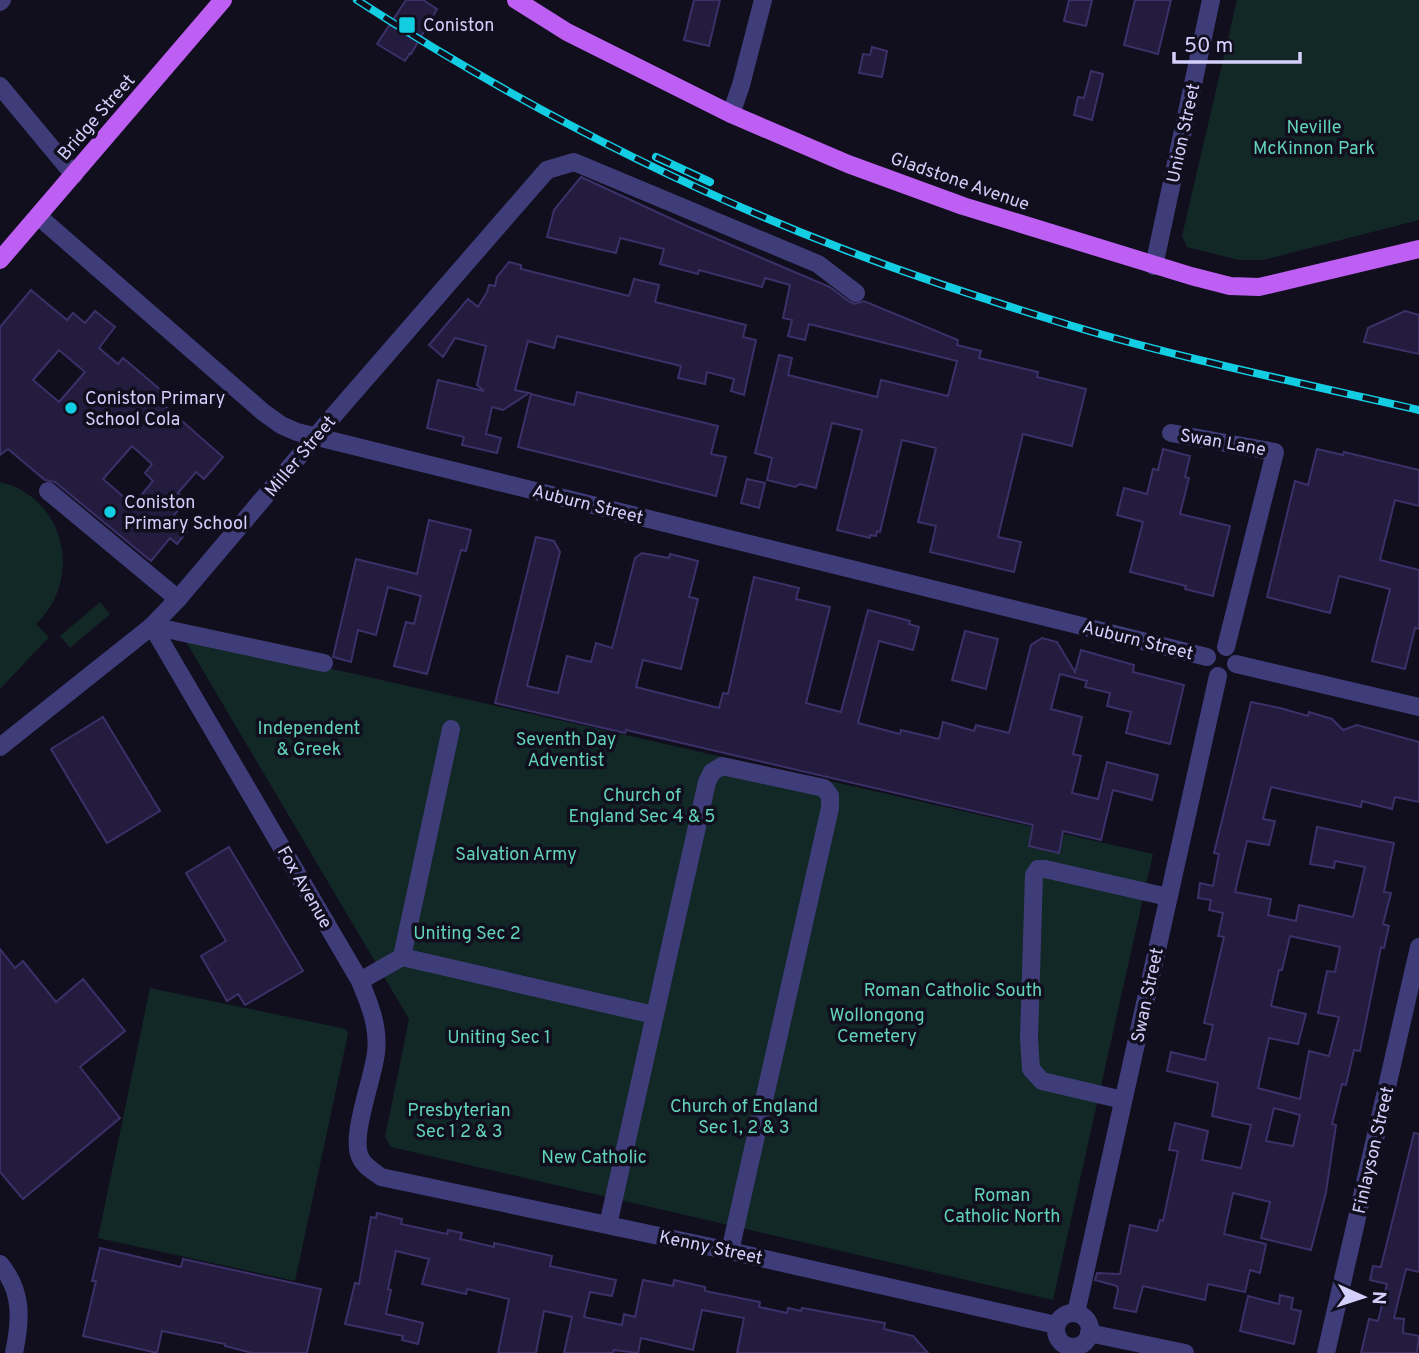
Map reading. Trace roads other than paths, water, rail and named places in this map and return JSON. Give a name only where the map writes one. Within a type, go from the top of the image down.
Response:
[{"type":"main road","name":"Bridge Street","points":[[0,260],[223,0]]},
{"type":"main road","name":"Gladstone Avenue","points":[[516,0],[567,32],[731,114],[848,164],[926,193],[1154,266],[1230,286],[1259,287],[1419,249]]},
{"type":"street","points":[[731,114],[763,0]]},
{"type":"street","name":"Union Street","points":[[1154,266],[1211,0]]},
{"type":"street","points":[[0,86],[74,175]]},
{"type":"street","name":"Miller Street","points":[[0,747],[152,626],[178,599],[547,170],[574,162],[818,264],[856,293]]},
{"type":"street","name":"Auburn Street","points":[[38,216],[263,412],[296,432],[1207,657]]},
{"type":"street","name":"Swan Lane","points":[[1171,433],[1275,452],[1226,647]]},
{"type":"street","points":[[48,491],[178,599]]},
{"type":"street","points":[[152,626],[324,663]]},
{"type":"street","name":"Fox Avenue","points":[[152,626],[360,981],[376,1027],[376,1054],[358,1135],[359,1153],[367,1167]]},
{"type":"street","points":[[1226,647],[1235,654],[1236,664],[1227,675],[1218,676],[1210,671],[1207,657],[1213,649],[1226,647]]},
{"type":"street","points":[[1236,664],[1419,707]]},
{"type":"street","name":"Swan Street","points":[[1076,1313],[1218,676]]},
{"type":"street","points":[[402,957],[450,729]]},
{"type":"street","points":[[608,1225],[707,782],[712,772],[722,766],[824,788],[830,796],[830,808],[730,1251]]},
{"type":"street","points":[[1123,1100],[1042,1081],[1031,1069],[1029,1038],[1034,875],[1038,869],[1045,869],[1168,897]]},
{"type":"street","name":"Finlayson Street","points":[[1326,1353],[1419,947]]},
{"type":"street","points":[[360,981],[402,957],[654,1014]]},
{"type":"street","name":"Kenny Street","points":[[367,1167],[381,1177],[730,1251],[1056,1325]]},
{"type":"street","points":[[0,1264],[15,1287],[20,1302],[14,1353]]},
{"type":"street","points":[[1076,1313],[1087,1322],[1089,1333],[1084,1342],[1068,1350],[1057,1336],[1056,1325],[1063,1316],[1076,1313]]},
{"type":"street","points":[[1089,1333],[1185,1353]]},
{"type":"railway","points":[[357,0],[474,72],[594,137],[717,197],[843,249],[1029,313],[1146,347],[1419,410]]},
{"type":"railway","points":[[656,157],[710,182]]},
{"type":"place","name":"Coniston","points":[[407,25]]},
{"type":"place","name":"Coniston Primary School Cola","points":[[71,408]]},
{"type":"place","name":"Coniston Primary School","points":[[110,512]]},
{"type":"park label","name":"Neville McKinnon Park","points":[[1314,137]]},
{"type":"park label","name":"Independent & Greek","points":[[309,738]]},
{"type":"park label","name":"Seventh Day Adventist","points":[[566,749]]},
{"type":"park label","name":"Church of England Sec 4 & 5","points":[[642,805]]},
{"type":"park label","name":"Salvation Army","points":[[516,854]]},
{"type":"park label","name":"Uniting Sec 2","points":[[467,933]]},
{"type":"park label","name":"Roman Catholic South","points":[[953,990]]},
{"type":"park label","name":"Wollongong Cemetery","points":[[877,1025]]},
{"type":"park label","name":"Uniting Sec 1","points":[[499,1037]]},
{"type":"park label","name":"Church of England Sec 1, 2 & 3","points":[[744,1116]]},
{"type":"park label","name":"Presbyterian Sec 1 2 & 3","points":[[459,1120]]},
{"type":"park label","name":"New Catholic","points":[[594,1157]]},
{"type":"park label","name":"Roman Catholic North","points":[[1002,1205]]}]
